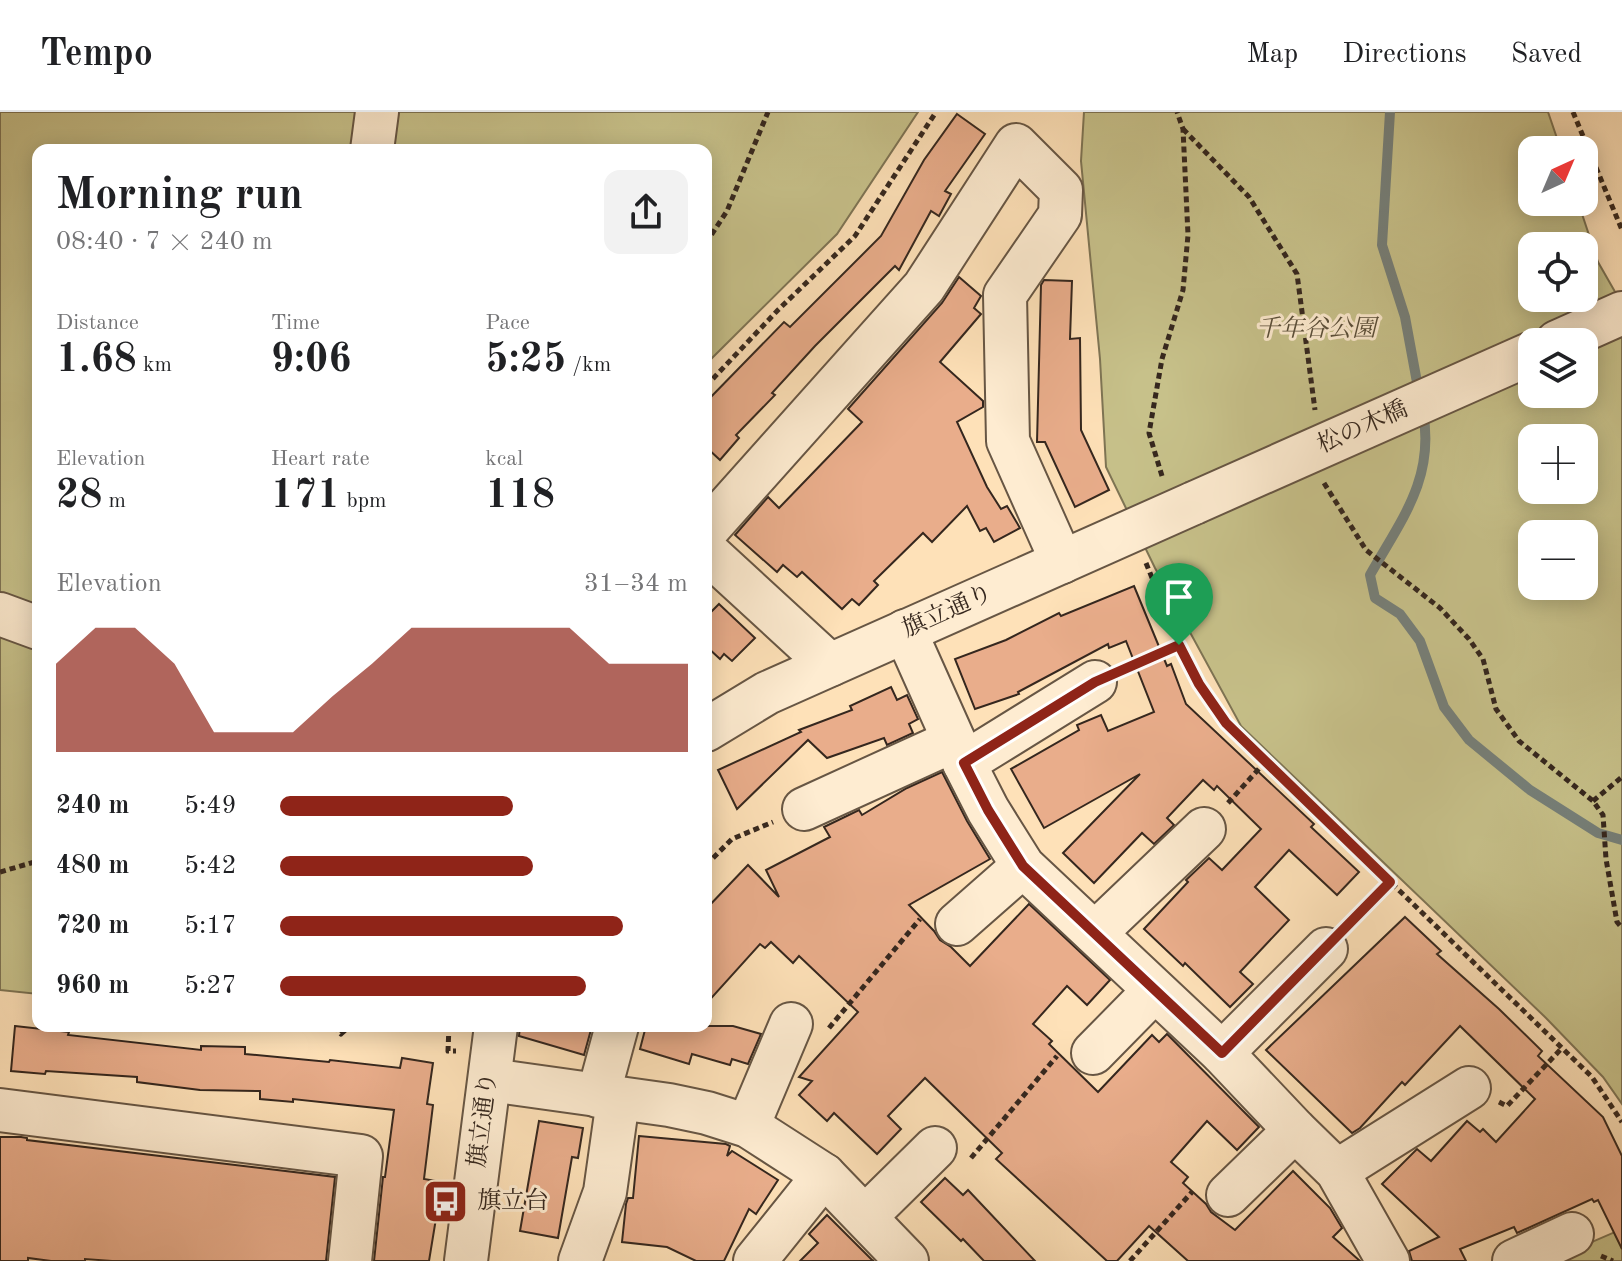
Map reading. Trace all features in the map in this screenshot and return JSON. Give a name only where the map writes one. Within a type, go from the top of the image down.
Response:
[{"type":"street","points":[[373,144],[377,112]]},
{"type":"street","points":[[712,524],[924,287],[1016,145],[1061,190],[1060,215],[1005,295],[1008,441],[1062,562]]},
{"type":"street","points":[[1588,328],[1622,313]]},
{"type":"street","name":"松の木橋","points":[[1179,494],[1518,359]]},
{"type":"street","name":"旗立通り","points":[[712,726],[767,693],[1062,562],[1179,494]]},
{"type":"street","points":[[712,557],[830,665]]},
{"type":"street","points":[[0,614],[32,626]]},
{"type":"street","points":[[905,631],[958,752],[988,810],[1023,866],[1222,1053],[1337,1171],[1388,1261]]},
{"type":"street","points":[[804,809],[958,752],[1095,682]]},
{"type":"street","points":[[1095,933],[1204,829]]},
{"type":"street","points":[[957,924],[1023,866]]},
{"type":"street","points":[[1222,1053],[1326,949]]},
{"type":"street","points":[[1093,1053],[1154,991]]},
{"type":"street","points":[[748,1126],[791,1024]]},
{"type":"street","name":"旗立通り","points":[[466,1261],[495,1032]]},
{"type":"street","points":[[580,1261],[605,1192],[608,1098],[616,1032]]},
{"type":"street","points":[[490,1080],[682,1108],[748,1126],[824,1175],[907,1261]]},
{"type":"street","points":[[1337,1171],[1469,1088]]},
{"type":"street","points":[[0,1110],[361,1156],[350,1261]]},
{"type":"street","points":[[1228,1195],[1295,1130]]},
{"type":"street","points":[[866,1216],[935,1148]]},
{"type":"street","points":[[755,1261],[824,1175]]},
{"type":"street","points":[[1514,1261],[1572,1234]]},
{"type":"path","points":[[712,234],[727,211],[768,112]]},
{"type":"path","points":[[712,380],[855,236],[936,112]]},
{"type":"path","points":[[1177,112],[1183,129],[1188,235],[1183,290],[1162,359],[1149,433],[1179,494]]},
{"type":"path","points":[[1573,112],[1622,230]]},
{"type":"path","points":[[1183,129],[1249,197],[1297,274],[1316,423]]},
{"type":"path","points":[[1321,480],[1366,550],[1440,608],[1483,659],[1496,709],[1519,741],[1593,801],[1603,815],[1606,859],[1617,922],[1622,928]]},
{"type":"path","points":[[1144,559],[1179,645],[1199,684],[1226,723],[1592,1077],[1622,1122]]},
{"type":"path","points":[[1095,682],[1179,645]]},
{"type":"path","points":[[1204,829],[1265,762]]},
{"type":"path","points":[[1593,801],[1622,777]]},
{"type":"path","points":[[712,859],[732,839],[804,809]]},
{"type":"path","points":[[0,872],[32,863]]},
{"type":"path","points":[[1326,949],[1390,882]]},
{"type":"path","points":[[791,1024],[826,1031],[929,909],[957,924]]},
{"type":"path","points":[[448,1051],[449,1032]]},
{"type":"path","points":[[935,1148],[969,1160],[1065,1047],[1093,1053]]},
{"type":"path","points":[[1469,1088],[1507,1106],[1562,1048]]},
{"type":"path","points":[[1130,1261],[1198,1185],[1228,1195]]},
{"type":"green space","points":[[0,112],[918,112],[837,234],[712,358],[712,144],[32,144],[32,993],[0,990]]},
{"type":"green space","name":"千年谷公園","points":[[1084,112],[1548,112],[1556,136],[1518,136],[1518,216],[1583,216],[1588,232],[1518,232],[1518,312],[1598,312],[1598,262],[1622,304],[1622,1104],[1603,1077],[1546,1018],[1241,726],[1155,568],[1106,467],[1100,359],[1081,161]]},
{"type":"green space","points":[[1622,1229],[1622,1261],[1548,1261]]},
{"type":"building","points":[[957,114],[985,134],[945,191],[951,194],[939,216],[931,211],[899,270],[895,266],[815,346],[772,393],[775,395],[736,435],[739,438],[720,460],[712,453],[712,396],[784,322],[790,327],[881,236],[924,160]]},
{"type":"building","points":[[959,277],[981,296],[974,308],[981,314],[940,362],[983,401],[983,407],[957,422],[987,487],[1001,509],[1007,506],[1020,528],[994,542],[986,528],[980,531],[967,506],[932,542],[923,533],[874,581],[878,585],[859,605],[852,599],[842,609],[802,572],[797,577],[783,565],[777,572],[735,535],[768,497],[779,508],[862,422],[848,409],[942,303]]},
{"type":"building","points":[[1044,280],[1072,281],[1070,339],[1080,338],[1081,430],[1109,490],[1075,507],[1045,442],[1037,442],[1041,285]]},
{"type":"building","points":[[1134,586],[1167,666],[1171,664],[1186,704],[1314,824],[1311,827],[1359,872],[1337,895],[1289,850],[1255,887],[1289,920],[1240,972],[1253,984],[1230,1007],[1144,929],[1209,858],[1222,870],[1261,829],[1217,786],[1214,790],[1203,780],[1167,818],[1174,825],[1154,844],[1142,833],[1094,883],[1063,853],[1140,774],[1044,828],[1011,769],[1079,730],[1077,725],[1101,715],[1108,731],[1154,712],[1126,641],[1109,648],[1108,644],[1019,694],[975,709],[955,659],[1006,640],[1059,613],[1061,616]]},
{"type":"building","points":[[719,604],[755,638],[732,661],[724,654],[720,659],[712,652],[712,611]]},
{"type":"building","points":[[891,687],[897,700],[907,695],[918,719],[909,724],[913,733],[887,745],[884,738],[827,758],[808,740],[737,809],[718,770],[801,732],[799,730],[852,710],[850,706]]},
{"type":"building","points":[[942,772],[990,859],[909,905],[940,940],[970,966],[1029,904],[1110,980],[1087,1005],[1067,986],[1033,1024],[1052,1041],[1049,1044],[1098,1092],[1152,1035],[1159,1042],[1167,1034],[1259,1127],[1237,1150],[1207,1121],[1171,1162],[1188,1177],[1183,1183],[1211,1212],[1235,1230],[1293,1171],[1330,1208],[1342,1228],[1333,1237],[1360,1261],[1188,1261],[1149,1226],[1117,1261],[1107,1261],[996,1159],[1002,1153],[925,1078],[888,1116],[901,1129],[877,1154],[834,1113],[827,1121],[799,1095],[812,1081],[799,1077],[858,1012],[799,956],[793,963],[771,942],[765,948],[760,944],[712,997],[712,903],[748,865],[779,897],[766,870],[830,837],[824,827],[859,810],[862,815],[907,788]]},
{"type":"building","points":[[1405,917],[1441,951],[1437,954],[1542,1051],[1538,1056],[1603,1117],[1622,1156],[1622,1249],[1598,1200],[1594,1202],[1592,1199],[1517,1233],[1514,1227],[1460,1249],[1466,1261],[1412,1261],[1409,1251],[1439,1237],[1382,1184],[1417,1149],[1431,1161],[1467,1121],[1480,1132],[1483,1129],[1496,1142],[1535,1099],[1460,1026],[1405,1085],[1402,1082],[1352,1133],[1266,1050]]},
{"type":"building","points":[[15,1026],[32,1028],[32,1032],[69,1032],[68,1035],[201,1050],[201,1046],[245,1047],[245,1054],[329,1062],[400,1068],[402,1058],[433,1063],[427,1104],[433,1105],[424,1179],[442,1182],[429,1261],[374,1261],[394,1110],[293,1099],[293,1102],[260,1099],[260,1091],[200,1090],[137,1082],[137,1077],[11,1071]]},
{"type":"building","points":[[712,1026],[733,1026],[761,1034],[748,1064],[732,1059],[730,1065],[692,1054],[689,1064],[640,1049],[644,1032],[712,1032]]},
{"type":"building","points":[[519,1032],[590,1032],[584,1055],[519,1036]]},
{"type":"building","points":[[539,1121],[583,1128],[578,1158],[572,1157],[558,1238],[520,1231]]},
{"type":"building","points":[[639,1136],[726,1144],[730,1146],[727,1156],[732,1151],[778,1180],[756,1214],[749,1209],[724,1261],[696,1261],[667,1247],[622,1242],[626,1204],[628,1198],[633,1198]]},
{"type":"building","points":[[0,1137],[21,1137],[335,1177],[326,1261],[51,1261],[28,1258],[28,1261],[0,1261]]},
{"type":"building","points":[[945,1178],[963,1195],[968,1190],[1035,1261],[984,1261],[963,1239],[961,1241],[921,1202]]},
{"type":"building","points":[[827,1215],[874,1261],[800,1261],[818,1243],[809,1234]]},
{"type":"waterway","points":[[1390,112],[1382,245],[1405,317],[1419,393]]},
{"type":"waterway","points":[[1423,412],[1425,436],[1420,479],[1404,517],[1370,575],[1375,598],[1400,614],[1420,641],[1444,707],[1469,740],[1530,790],[1598,833],[1622,840]]},
{"type":"place","name":"旗立台","points":[[446,1202]]},
{"type":"route","points":[[1179,645],[1199,684],[1226,723],[1390,882],[1222,1053],[1023,866],[988,810],[964,763],[1095,682],[1179,645]]}]
